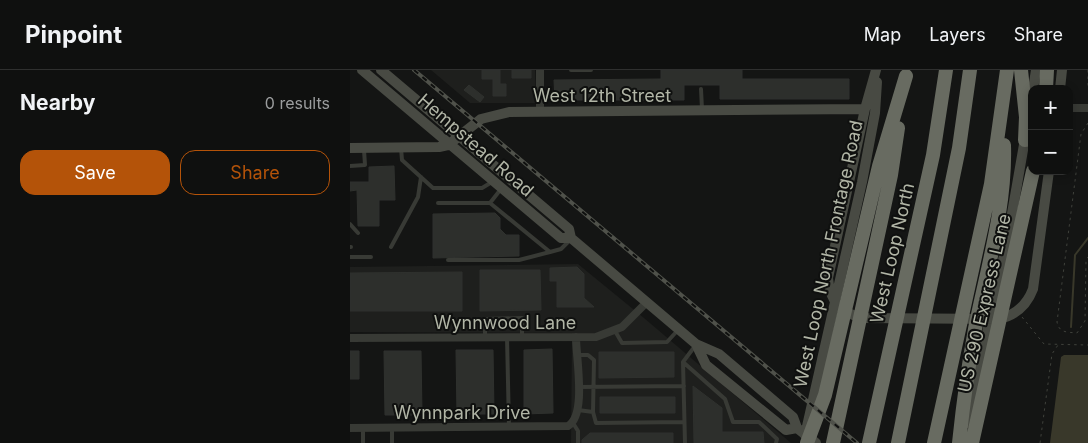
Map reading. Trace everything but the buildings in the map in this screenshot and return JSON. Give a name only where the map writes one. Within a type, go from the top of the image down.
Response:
[{"type":"highway","name":"West Loop North","points":[[869,443],[923,200],[940,114],[946,70]]},
{"type":"highway","points":[[898,443],[960,148],[970,70]]},
{"type":"highway","points":[[934,443],[991,184],[1003,112],[1007,70]]},
{"type":"highway","points":[[1021,70],[1026,117],[1025,140]]},
{"type":"highway","points":[[1046,85],[1047,70]]},
{"type":"highway","points":[[807,443],[825,395],[879,166],[906,73]]},
{"type":"highway","points":[[833,443],[891,175],[906,73]]},
{"type":"highway","points":[[961,443],[970,355],[998,209],[1004,164],[1003,112]]},
{"type":"highway","name":"US 290 Express Lane","points":[[972,443],[1032,175]]},
{"type":"main road","name":"Hempstead Road","points":[[362,70],[492,182],[561,238],[571,238]]},
{"type":"main road","name":"Hempstead Road","points":[[380,70],[569,229],[571,238],[696,344],[719,354],[793,417],[797,428],[816,443]]},
{"type":"main road","points":[[877,70],[865,109],[828,278],[834,302],[849,315],[863,318],[999,319],[1020,310],[1033,289],[1048,175]]},
{"type":"main road","name":"West Loop North Frontage Road","points":[[803,443],[875,113],[877,70]]},
{"type":"main road","points":[[1034,85],[1036,70]]},
{"type":"main road","points":[[1060,85],[1062,70]]},
{"type":"main road","name":"West 12th Street","points":[[350,148],[436,147],[448,144],[489,116],[509,112],[865,109]]},
{"type":"main road","points":[[961,443],[996,292],[1028,122]]},
{"type":"main road","name":"Hempstead Road","points":[[696,344],[706,365],[731,391],[767,414],[786,430],[797,428]]},
{"type":"street","points":[[540,70],[540,112]]},
{"type":"street","points":[[1073,108],[1088,108]]},
{"type":"street","name":"Wynnwood Lane","points":[[350,338],[576,338],[596,336],[615,331],[628,322],[647,302]]},
{"type":"street","points":[[573,424],[578,410],[576,338]]},
{"type":"street","name":"Wynnpark Drive","points":[[350,428],[563,427],[573,424]]},
{"type":"lane","points":[[571,70],[591,70]]},
{"type":"lane","points":[[701,89],[702,111]]},
{"type":"lane","points":[[401,147],[402,160],[433,188],[482,188],[492,182]]},
{"type":"lane","points":[[350,166],[364,166],[364,148]]},
{"type":"lane","points":[[391,247],[418,197],[421,177]]},
{"type":"lane","points":[[490,202],[501,189]]},
{"type":"lane","points":[[438,202],[490,202],[550,252]]},
{"type":"lane","points":[[350,224],[358,233]]},
{"type":"lane","points":[[448,260],[519,260],[561,249],[571,238]]},
{"type":"lane","points":[[350,257],[371,257]]},
{"type":"lane","points":[[485,337],[485,319],[522,318],[522,337]]},
{"type":"lane","points":[[615,331],[622,343],[667,342],[679,328]]},
{"type":"lane","points":[[507,337],[509,427]]},
{"type":"lane","points":[[685,443],[683,362],[696,344]]},
{"type":"lane","points":[[576,355],[588,355],[594,360],[593,412],[596,423],[684,422]]},
{"type":"lane","points":[[683,362],[725,399],[733,422],[759,422],[777,439],[776,443]]},
{"type":"lane","points":[[578,387],[684,386]]},
{"type":"lane","points":[[725,399],[731,391]]},
{"type":"lane","points":[[578,410],[593,412]]},
{"type":"lane","points":[[759,422],[767,414]]},
{"type":"lane","points":[[573,424],[578,431],[578,443]]},
{"type":"lane","points":[[363,428],[363,443]]},
{"type":"lane","points":[[392,428],[392,443]]},
{"type":"path","points":[[1088,70],[1088,87]]},
{"type":"path","points":[[1088,123],[1081,134],[1062,272],[1057,322],[1059,329],[1063,332],[1077,333],[1085,321],[1086,261],[1088,258]]},
{"type":"path","points":[[1022,317],[1044,344],[1058,346],[1088,345]]},
{"type":"path","points":[[1040,443],[1052,354],[1058,346]]},
{"type":"shaded area","points":[[431,70],[535,70],[536,103],[470,103]]},
{"type":"shaded area","points":[[578,264],[791,443],[571,443],[572,333],[350,332],[350,267]]},
{"type":"shaded area","points":[[1064,355],[1088,355],[1088,443],[1050,443],[1061,357]]},
{"type":"waterway","points":[[1071,327],[1075,255],[1088,238]]},
{"type":"railway","points":[[414,70],[857,443]]}]
